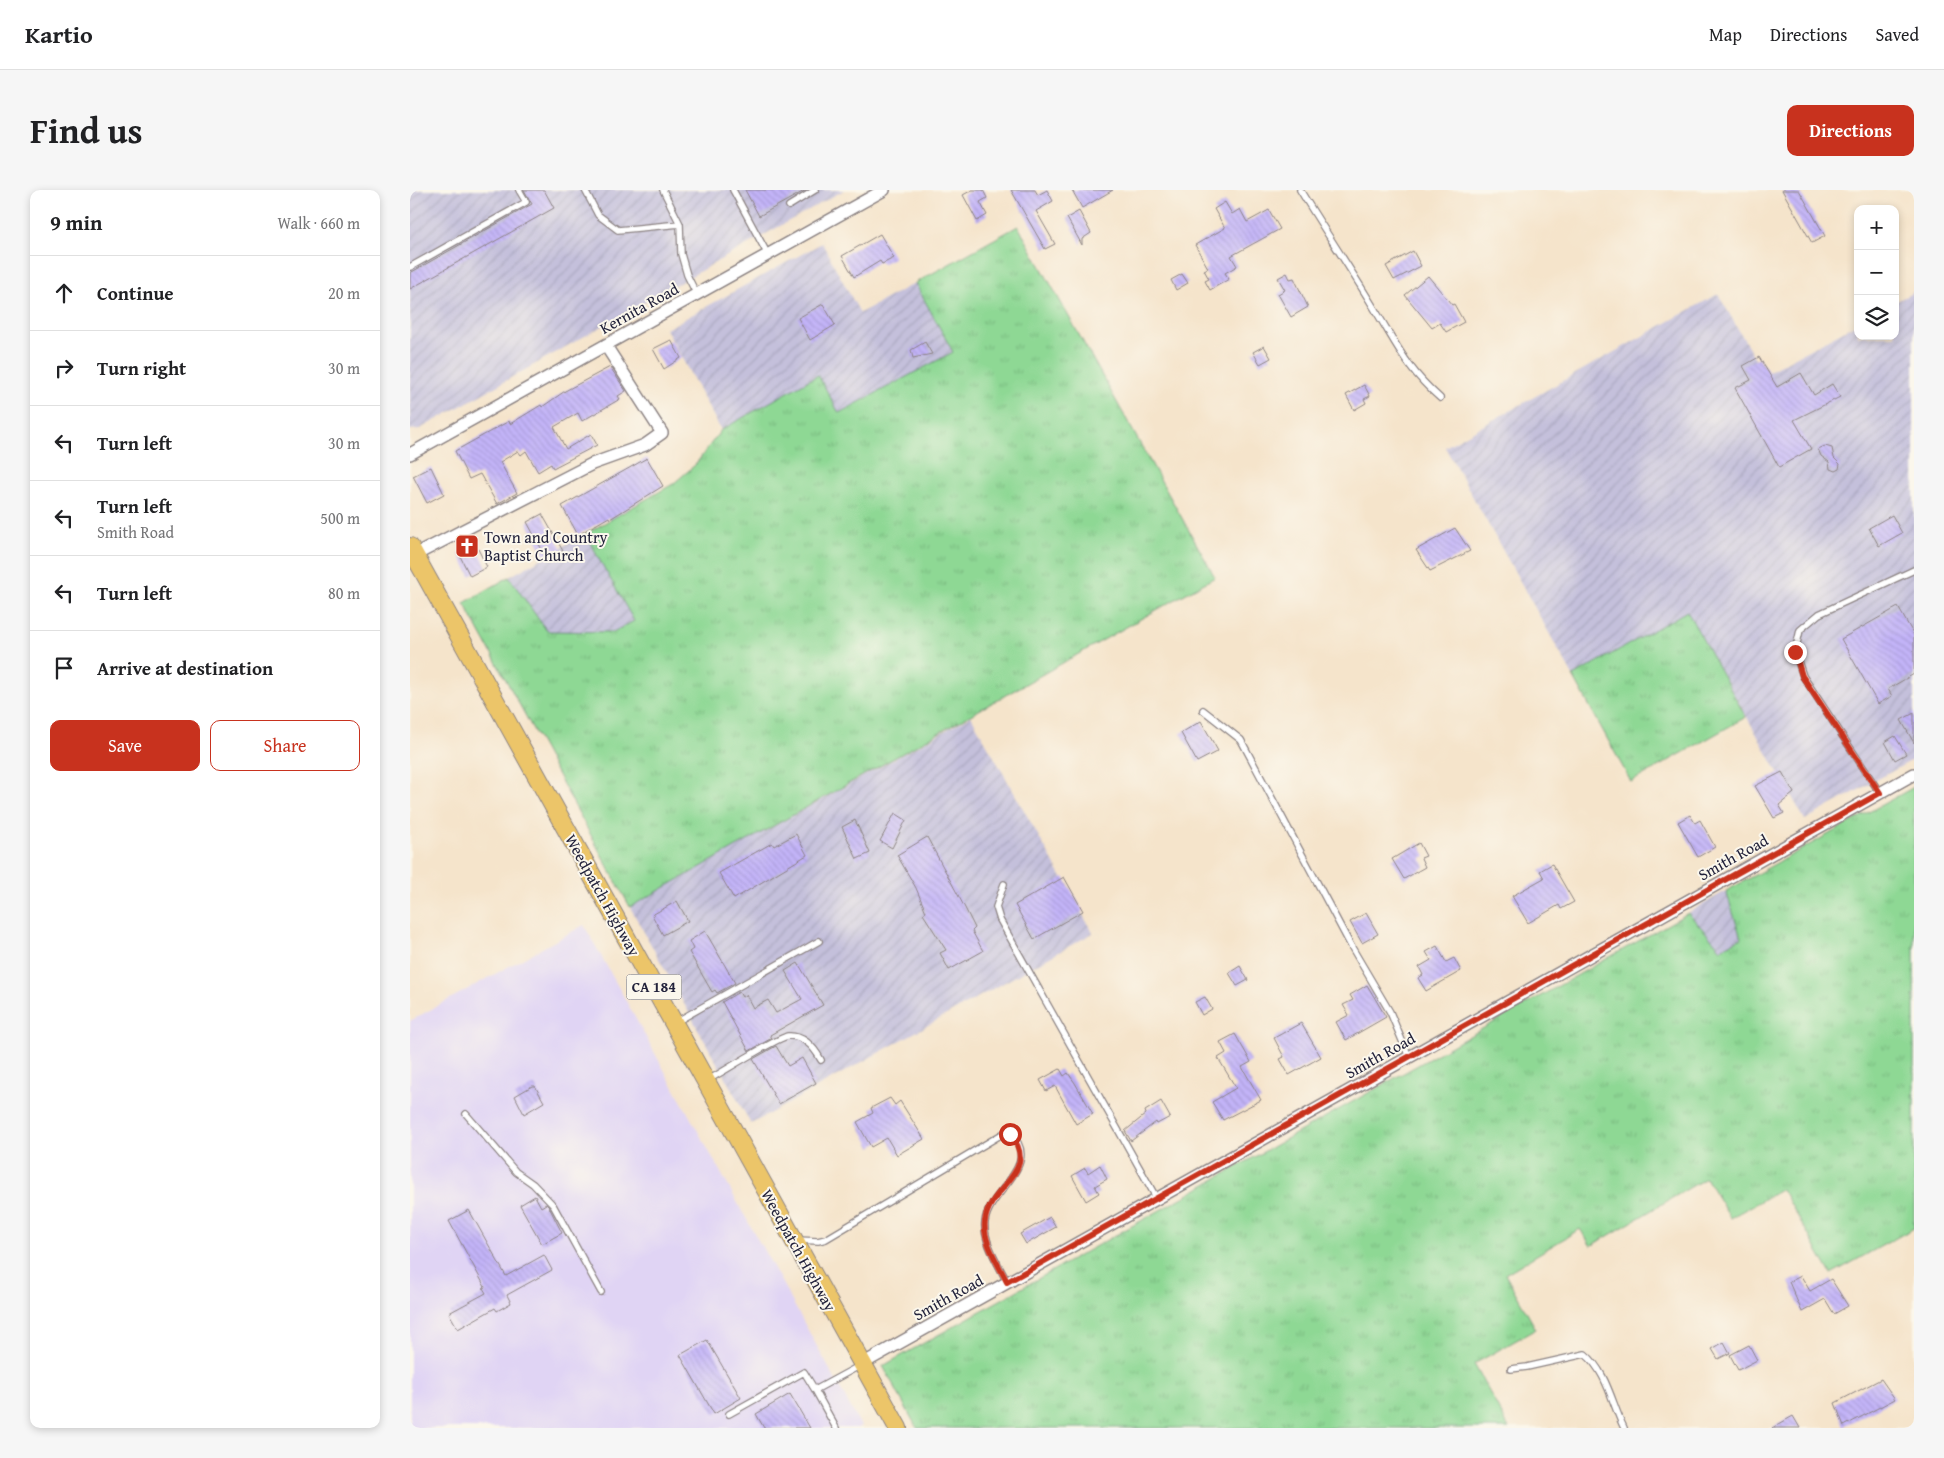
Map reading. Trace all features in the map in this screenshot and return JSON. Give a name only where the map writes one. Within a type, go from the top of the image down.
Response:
[{"type":"main road","name":"Weedpatch Highway","points":[[412,551],[898,1428]]},
{"type":"street","name":"Kernita Road","points":[[410,454],[884,190]]},
{"type":"street","points":[[412,551],[592,464],[645,444],[662,433],[606,346]]},
{"type":"street","name":"Smith Road","points":[[862,1364],[1914,774]]},
{"type":"lane","points":[[410,267],[526,202],[519,190]]},
{"type":"lane","points":[[585,190],[598,215],[618,230],[680,224]]},
{"type":"lane","points":[[663,190],[680,224],[681,254],[687,275],[697,295]]},
{"type":"lane","points":[[733,190],[768,255]]},
{"type":"lane","points":[[789,206],[815,190]]},
{"type":"lane","points":[[1300,190],[1377,313],[1399,352],[1424,384],[1440,398]]},
{"type":"lane","points":[[1880,793],[1802,676],[1795,652],[1800,630],[1819,614],[1914,570]]},
{"type":"lane","points":[[1203,710],[1241,740],[1352,946],[1390,1012],[1408,1057]]},
{"type":"lane","points":[[1004,884],[996,907],[1000,920],[1157,1199]]},
{"type":"lane","points":[[674,1023],[819,941]]},
{"type":"lane","points":[[706,1081],[786,1036],[802,1038],[814,1048],[821,1060]]},
{"type":"lane","points":[[466,1114],[516,1172],[533,1184],[553,1205],[601,1292]]},
{"type":"lane","points":[[793,1238],[810,1242],[826,1238],[1004,1133],[1009,1132],[1020,1149],[1019,1166],[1000,1191],[985,1220],[986,1235],[1007,1282]]},
{"type":"lane","points":[[1511,1369],[1585,1354],[1592,1361],[1612,1397],[1624,1428]]},
{"type":"lane","points":[[815,1390],[862,1364]]},
{"type":"lane","points":[[729,1414],[804,1372],[836,1428]]},
{"type":"shaded area","points":[[410,190],[844,190],[420,429],[410,430]]},
{"type":"shaded area","points":[[822,243],[860,313],[915,283],[953,352],[839,413],[818,375],[721,430],[666,329]]},
{"type":"shaded area","points":[[1914,292],[1914,759],[1805,820],[1687,611],[1573,676],[1445,447],[1718,294],[1764,374],[1854,325],[1854,340],[1899,340],[1899,300]]},
{"type":"shaded area","points":[[585,534],[635,621],[613,632],[546,631],[509,577]]},
{"type":"shaded area","points":[[971,716],[1093,933],[751,1124],[630,907]]},
{"type":"shaded area","points":[[1726,891],[1741,938],[1721,949],[1688,913]]},
{"type":"shaded area","points":[[584,925],[861,1426],[857,1428],[410,1428],[410,1021]]},
{"type":"green space","points":[[1018,226],[1215,577],[630,907],[464,603],[509,577],[547,631],[613,632],[634,621],[585,534],[673,484],[695,465],[721,430],[818,375],[839,413],[953,352],[915,283]]},
{"type":"green space","points":[[1687,611],[1746,717],[1631,782],[1573,676]]},
{"type":"green space","points":[[1914,787],[1914,1228],[1831,1274],[1782,1189],[1730,1218],[1706,1178],[1591,1246],[1580,1229],[1505,1274],[1536,1329],[1474,1364],[1509,1428],[917,1428],[883,1366],[1688,913],[1721,949],[1741,938],[1726,891]]},
{"type":"building","points":[[524,190],[544,190],[554,208],[410,289],[410,273],[532,204]]},
{"type":"building","points":[[745,190],[806,190],[759,216]]},
{"type":"building","points":[[972,190],[983,190],[987,198],[980,202],[987,215],[977,221],[963,195]]},
{"type":"building","points":[[1011,190],[1035,190],[1038,195],[1047,190],[1053,201],[1036,211],[1055,244],[1045,249]]},
{"type":"building","points":[[1072,190],[1113,190],[1082,208]]},
{"type":"building","points":[[1782,190],[1799,190],[1825,236],[1812,243]]},
{"type":"building","points":[[1225,202],[1232,214],[1240,209],[1247,222],[1269,210],[1280,229],[1231,256],[1237,266],[1225,273],[1229,279],[1210,290],[1205,281],[1209,279],[1204,270],[1208,268],[1195,245],[1225,228],[1214,209]]},
{"type":"building","points":[[1079,211],[1091,233],[1082,239],[1082,245],[1067,218]]},
{"type":"building","points":[[880,234],[894,258],[882,264],[880,261],[854,277],[842,256]]},
{"type":"building","points":[[1413,251],[1421,266],[1394,280],[1386,266]]},
{"type":"building","points":[[1287,273],[1290,279],[1294,278],[1308,307],[1291,317],[1278,294],[1285,290],[1278,278]]},
{"type":"building","points":[[1182,274],[1188,283],[1176,290],[1171,280]]},
{"type":"building","points":[[1428,276],[1452,305],[1454,304],[1464,322],[1446,332],[1440,323],[1432,328],[1405,295]]},
{"type":"building","points":[[823,304],[835,325],[810,340],[798,318]]},
{"type":"building","points":[[671,340],[681,358],[664,369],[653,349]]},
{"type":"building","points":[[925,342],[932,354],[913,358],[911,350]]},
{"type":"building","points":[[1264,346],[1271,358],[1260,364],[1253,352]]},
{"type":"building","points":[[1759,357],[1777,387],[1801,373],[1814,395],[1832,384],[1840,397],[1794,420],[1811,449],[1779,467],[1735,388],[1751,380],[1743,366]]},
{"type":"building","points":[[610,367],[626,391],[618,396],[620,399],[582,421],[578,413],[554,427],[566,449],[591,434],[597,445],[553,468],[551,464],[538,472],[526,451],[521,455],[518,451],[500,462],[517,493],[497,504],[480,474],[469,479],[455,451],[509,421],[510,424],[541,405],[542,407],[565,391]]},
{"type":"building","points":[[1364,385],[1370,396],[1364,399],[1366,403],[1354,410],[1346,395]]},
{"type":"building","points":[[1825,446],[1832,448],[1834,458],[1840,464],[1839,469],[1835,471],[1830,469],[1829,462],[1821,456],[1818,449]]},
{"type":"building","points":[[647,458],[663,486],[610,519],[609,517],[578,535],[562,506]]},
{"type":"building","points":[[431,467],[444,494],[427,503],[413,476]]},
{"type":"building","points":[[542,514],[563,551],[547,559],[527,522]]},
{"type":"building","points":[[1892,515],[1902,533],[1879,546],[1869,528]]},
{"type":"building","points":[[1455,528],[1470,551],[1430,571],[1416,550]]},
{"type":"building","points":[[476,545],[487,567],[470,576],[459,554]]},
{"type":"building","points":[[1898,607],[1914,635],[1914,674],[1888,689],[1892,696],[1878,704],[1841,639]]},
{"type":"building","points":[[1914,713],[1914,743],[1901,720]]},
{"type":"building","points":[[1201,721],[1218,751],[1197,762],[1181,733]]},
{"type":"building","points":[[1895,736],[1906,754],[1895,760],[1885,742]]},
{"type":"building","points":[[1782,772],[1794,793],[1779,805],[1784,813],[1774,818],[1755,786]]},
{"type":"building","points":[[895,813],[906,820],[892,848],[880,841]]},
{"type":"building","points":[[1690,815],[1695,823],[1700,820],[1715,847],[1698,857],[1678,822]]},
{"type":"building","points":[[855,820],[870,853],[857,859],[842,827]]},
{"type":"building","points":[[796,834],[807,855],[734,899],[719,873],[772,843],[774,846]]},
{"type":"building","points":[[927,837],[975,928],[972,931],[983,951],[949,970],[940,953],[946,950],[923,914],[926,912],[916,888],[897,855]]},
{"type":"building","points":[[1419,843],[1426,856],[1421,858],[1425,867],[1404,879],[1392,859]]},
{"type":"building","points":[[1552,864],[1574,902],[1561,909],[1559,905],[1528,923],[1512,896],[1544,878],[1540,871]]},
{"type":"building","points":[[1064,877],[1083,911],[1034,939],[1015,905]]},
{"type":"building","points":[[677,901],[688,921],[663,935],[652,915]]},
{"type":"building","points":[[1366,913],[1378,934],[1362,943],[1350,922]]},
{"type":"building","points":[[705,931],[735,983],[717,993],[715,990],[712,992],[689,952],[693,949],[689,941]]},
{"type":"building","points":[[1437,946],[1446,962],[1454,958],[1461,971],[1426,991],[1418,978],[1423,975],[1419,967],[1431,960],[1426,952]]},
{"type":"building","points":[[798,963],[823,1005],[770,1035],[772,1038],[749,1051],[722,1002],[739,992],[742,997],[746,995],[753,1008],[768,1000],[776,1013],[802,999],[785,971]]},
{"type":"building","points":[[1240,966],[1248,980],[1237,986],[1229,973]]},
{"type":"building","points":[[1367,985],[1386,1017],[1346,1040],[1336,1022],[1349,1015],[1343,1005],[1353,1000],[1350,995]]},
{"type":"building","points":[[1205,997],[1212,1009],[1202,1015],[1195,1002]]},
{"type":"building","points":[[1301,1023],[1321,1057],[1289,1075],[1280,1059],[1284,1057],[1274,1038]]},
{"type":"building","points":[[1235,1034],[1251,1062],[1242,1067],[1261,1100],[1223,1120],[1212,1102],[1236,1088],[1218,1058],[1226,1053],[1220,1042]]},
{"type":"building","points":[[776,1046],[788,1066],[802,1058],[816,1083],[779,1104],[753,1059]]},
{"type":"building","points":[[1060,1069],[1064,1076],[1068,1073],[1093,1114],[1076,1124],[1055,1086],[1046,1091],[1040,1080]]},
{"type":"building","points":[[535,1086],[544,1102],[524,1114],[515,1096]]},
{"type":"building","points":[[890,1098],[895,1105],[900,1101],[924,1139],[897,1155],[887,1138],[871,1147],[857,1122],[873,1113],[871,1108]]},
{"type":"building","points":[[1161,1101],[1170,1117],[1157,1124],[1156,1122],[1131,1141],[1125,1131],[1146,1114],[1145,1111]]},
{"type":"building","points":[[1100,1165],[1107,1179],[1095,1186],[1099,1193],[1086,1201],[1072,1176],[1085,1168],[1088,1173]]},
{"type":"building","points":[[535,1196],[541,1207],[546,1204],[549,1207],[562,1233],[542,1244],[520,1205]]},
{"type":"building","points":[[469,1210],[506,1276],[544,1255],[552,1270],[507,1295],[511,1303],[497,1311],[495,1308],[458,1329],[449,1313],[486,1293],[483,1288],[485,1287],[449,1221]]},
{"type":"building","points":[[1050,1217],[1056,1227],[1026,1244],[1020,1234]]},
{"type":"building","points":[[1801,1276],[1810,1291],[1831,1279],[1848,1306],[1834,1314],[1825,1299],[1802,1312],[1789,1282]]},
{"type":"building","points":[[707,1340],[741,1398],[714,1414],[680,1355]]},
{"type":"building","points":[[1724,1342],[1730,1353],[1718,1359],[1712,1349]]},
{"type":"building","points":[[1749,1345],[1757,1360],[1738,1370],[1730,1355]]},
{"type":"building","points":[[1881,1379],[1895,1399],[1844,1426],[1835,1403]]},
{"type":"building","points":[[790,1394],[810,1428],[764,1428],[756,1414]]},
{"type":"building","points":[[1793,1416],[1800,1428],[1772,1428]]},
{"type":"place","name":"Town and Country Baptist Church","points":[[467,546]]},
{"type":"route","points":[[1010,1134],[1020,1149],[1019,1166],[1016,1173],[1000,1191],[985,1220],[986,1235],[1007,1282],[1880,793],[1802,676],[1795,652]]}]
